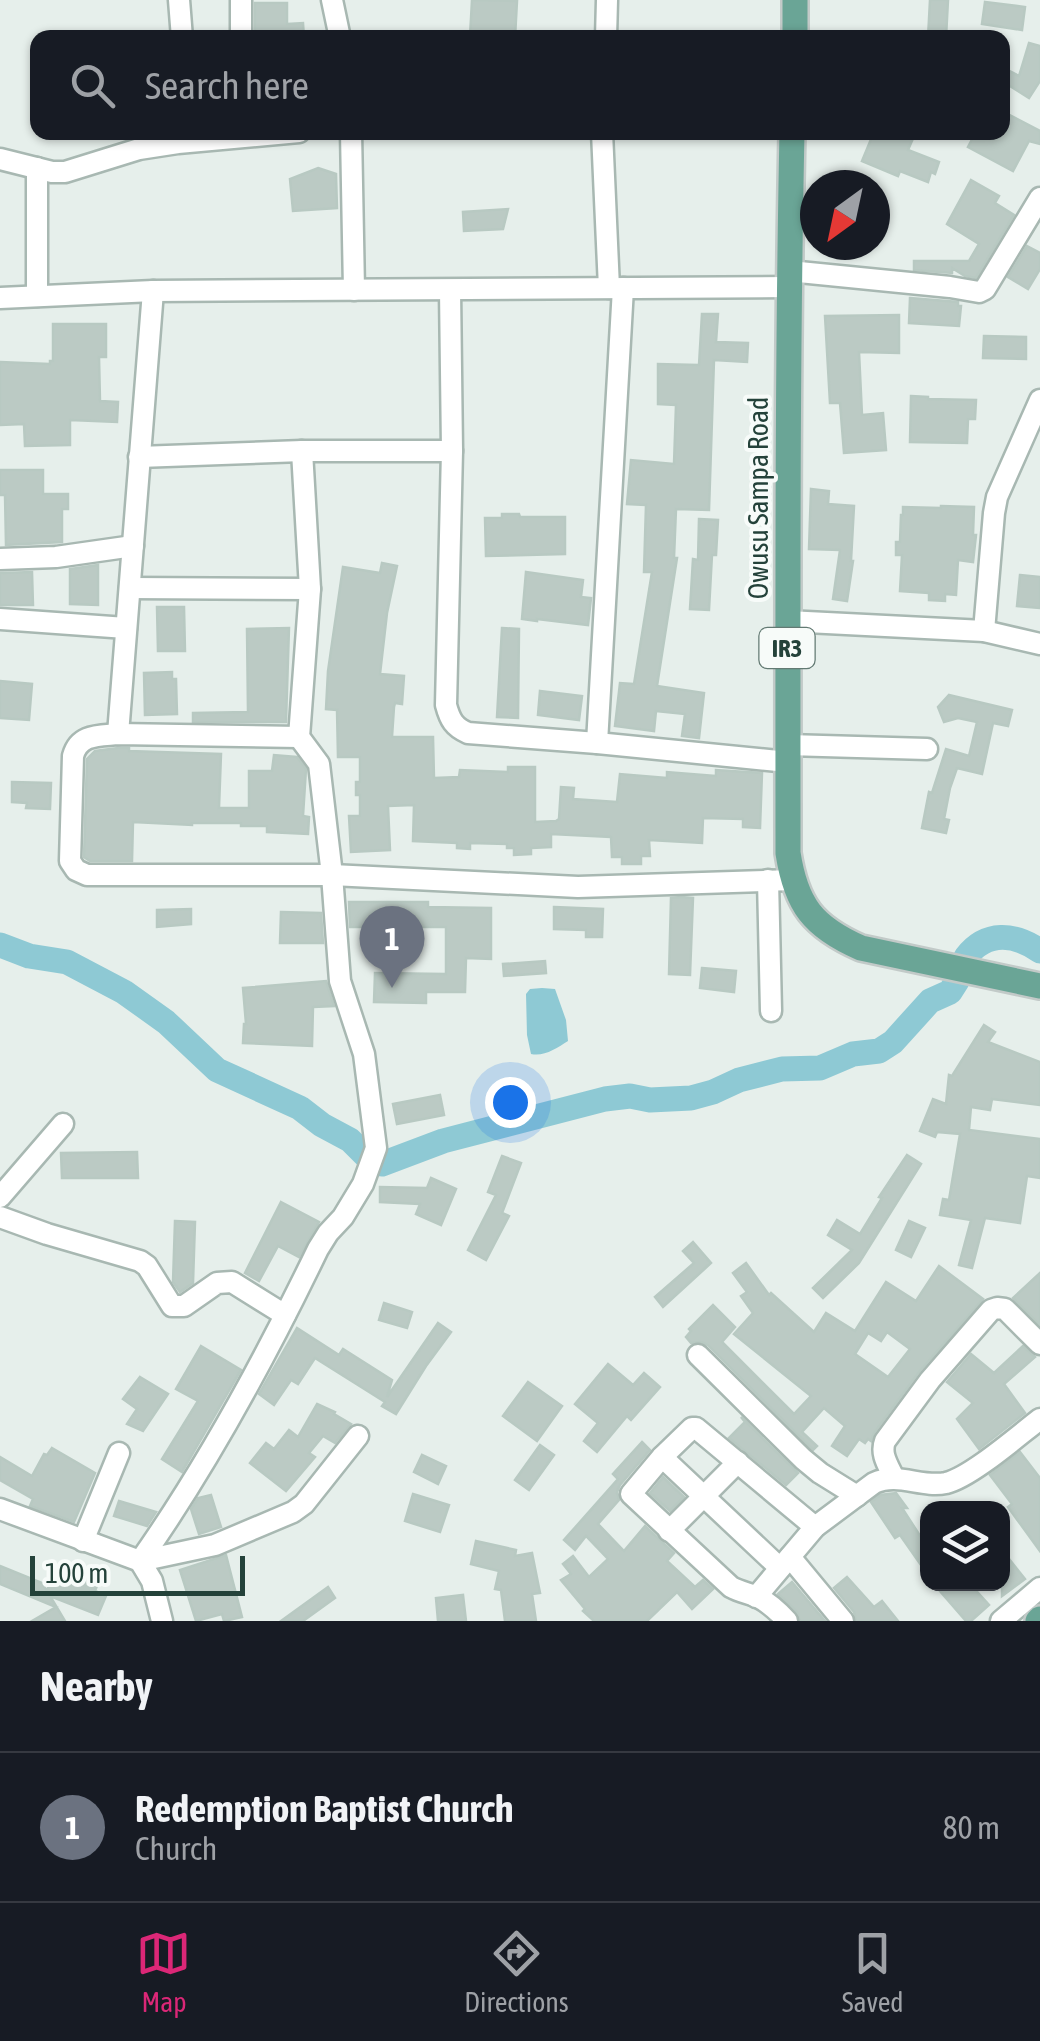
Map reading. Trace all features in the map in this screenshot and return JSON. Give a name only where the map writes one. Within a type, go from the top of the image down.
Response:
[{"type":"main road","points":[[794,30],[796,0]]},
{"type":"main road","name":"Owusu Sampa Road","points":[[792,140],[788,852],[780,880],[816,922],[835,937],[861,948],[1040,986]]},
{"type":"street","points":[[180,0],[182,30]]},
{"type":"street","points":[[240,0],[241,30]]},
{"type":"street","points":[[332,0],[338,30]]},
{"type":"street","points":[[606,30],[608,0]]},
{"type":"street","points":[[0,160],[65,172],[171,140]]},
{"type":"street","points":[[351,140],[354,290]]},
{"type":"street","points":[[597,743],[616,288],[603,140]]},
{"type":"street","points":[[37,168],[37,296]]},
{"type":"street","points":[[0,298],[152,291],[616,288],[789,279],[950,287],[978,292],[985,289],[1040,198]]},
{"type":"street","points":[[450,290],[452,451],[446,705],[458,729],[468,734],[788,754],[928,749]]},
{"type":"street","points":[[118,734],[152,291]]},
{"type":"street","points":[[984,631],[994,513],[1040,400]]},
{"type":"street","points":[[140,1560],[220,1436],[328,1233],[363,1184],[376,1148],[364,1054],[340,981],[319,764],[299,737],[310,589],[302,451]]},
{"type":"street","points":[[140,457],[452,451]]},
{"type":"street","points":[[0,559],[56,557],[133,546]]},
{"type":"street","points":[[130,588],[310,589]]},
{"type":"street","points":[[0,620],[126,628]]},
{"type":"street","points":[[787,621],[984,631],[1040,644]]},
{"type":"street","points":[[299,737],[118,734],[81,740],[73,756],[70,861],[76,870],[88,875],[332,876],[578,886],[780,880],[771,1011]]},
{"type":"street","points":[[0,1198],[63,1124]]},
{"type":"street","points":[[0,1217],[140,1261],[148,1266],[172,1306],[184,1306],[217,1283],[232,1282],[284,1315]]},
{"type":"street","points":[[894,1478],[883,1456],[885,1440],[930,1380],[991,1310],[1005,1309],[1040,1344]]},
{"type":"street","points":[[698,1355],[803,1459],[857,1496]]},
{"type":"street","points":[[756,1596],[815,1527],[874,1484],[885,1478],[936,1484],[956,1479],[1040,1419]]},
{"type":"street","points":[[787,1621],[756,1596],[731,1587],[630,1494],[662,1456],[696,1428],[815,1527]]},
{"type":"street","points":[[0,1509],[140,1560],[215,1544],[294,1512],[358,1436]]},
{"type":"street","points":[[83,1541],[119,1453]]},
{"type":"street","points":[[662,1456],[785,1562],[843,1621]]},
{"type":"street","points":[[669,1530],[738,1462]]},
{"type":"street","points":[[140,1560],[152,1581],[162,1621]]},
{"type":"street","points":[[1001,1621],[1040,1588]]},
{"type":"water","points":[[530,989],[555,989],[566,1020],[568,1041],[536,1055],[531,1054],[527,1035],[526,994]]},
{"type":"building","points":[[472,0],[517,1],[515,30],[470,30]]},
{"type":"building","points":[[930,0],[948,0],[946,30],[928,30]]},
{"type":"building","points":[[985,2],[1025,7],[1022,30],[982,24]]},
{"type":"building","points":[[255,3],[287,3],[287,24],[303,23],[303,30],[255,30]]},
{"type":"building","points":[[1029,43],[1040,46],[1040,81],[1029,98],[1010,86],[1010,71],[1019,76]]},
{"type":"building","points":[[1010,115],[1040,131],[1040,144],[1029,141],[1013,171],[968,147],[972,140],[1010,140]]},
{"type":"building","points":[[871,140],[912,140],[908,150],[939,162],[928,182],[900,171],[898,176],[862,161]]},
{"type":"building","points":[[318,168],[336,174],[337,208],[293,211],[290,179]]},
{"type":"building","points":[[971,180],[999,196],[995,203],[1014,215],[976,278],[952,268],[952,273],[914,270],[914,261],[969,261],[979,244],[947,224]]},
{"type":"building","points":[[508,209],[503,229],[464,231],[463,212]]},
{"type":"building","points":[[1027,246],[1040,253],[1040,269],[1028,289],[1008,277]]},
{"type":"building","points":[[910,298],[958,302],[959,326],[909,323]]},
{"type":"building","points":[[702,314],[718,314],[716,342],[748,343],[747,362],[714,360],[709,510],[676,509],[677,558],[657,686],[704,693],[699,738],[682,736],[685,714],[656,711],[654,731],[615,726],[620,683],[634,684],[652,572],[644,572],[646,505],[627,504],[631,460],[674,464],[676,405],[658,404],[658,364],[699,365]]},
{"type":"building","points":[[899,315],[899,353],[859,352],[862,415],[883,413],[886,450],[844,453],[840,403],[830,403],[825,316]]},
{"type":"building","points":[[53,324],[106,324],[106,357],[99,357],[100,401],[118,402],[117,422],[70,420],[70,445],[25,446],[24,424],[0,425],[0,362],[50,364]]},
{"type":"building","points":[[984,336],[1026,337],[1026,359],[983,358]]},
{"type":"building","points":[[911,396],[976,400],[975,419],[968,419],[967,443],[910,442]]},
{"type":"building","points":[[0,470],[43,470],[43,494],[68,494],[68,509],[62,509],[62,542],[6,545]]},
{"type":"building","points":[[811,489],[829,491],[828,504],[854,506],[853,561],[847,601],[833,599],[840,550],[809,549]]},
{"type":"building","points":[[903,507],[974,507],[976,535],[973,562],[958,560],[956,595],[945,594],[945,601],[929,600],[929,593],[900,591],[902,555],[896,555]]},
{"type":"building","points":[[502,514],[565,517],[565,554],[486,556],[485,518],[502,518]]},
{"type":"building","points":[[699,519],[718,520],[709,610],[690,609],[693,559],[698,560]]},
{"type":"building","points":[[382,563],[397,566],[380,674],[404,676],[402,704],[395,703],[394,707],[392,737],[433,737],[434,778],[459,777],[460,770],[508,772],[508,767],[535,767],[535,822],[559,819],[561,787],[574,788],[573,799],[617,802],[620,774],[667,778],[667,772],[716,776],[716,770],[762,773],[760,828],[743,827],[743,819],[703,818],[702,843],[649,840],[650,856],[641,856],[641,864],[622,864],[622,857],[612,857],[611,837],[551,834],[551,847],[531,848],[531,854],[514,855],[514,848],[507,848],[507,844],[470,843],[470,849],[457,848],[457,843],[413,841],[414,805],[388,806],[390,850],[351,852],[349,816],[360,816],[356,782],[360,782],[360,757],[338,757],[337,710],[326,709],[328,671],[343,567],[380,573]]},
{"type":"building","points":[[98,565],[98,605],[70,604],[70,569]]},
{"type":"building","points":[[32,572],[33,605],[0,605],[0,573]]},
{"type":"building","points":[[526,572],[583,580],[581,597],[591,598],[588,625],[522,619]]},
{"type":"building","points":[[1020,575],[1040,577],[1040,608],[1017,606]]},
{"type":"building","points":[[157,607],[184,607],[185,651],[158,651]]},
{"type":"building","points":[[289,628],[286,722],[193,722],[193,713],[248,712],[247,629]]},
{"type":"building","points":[[502,628],[519,629],[518,718],[497,717]]},
{"type":"building","points":[[172,672],[172,679],[176,679],[177,714],[145,715],[144,673]]},
{"type":"building","points":[[0,681],[32,684],[29,720],[0,718]]},
{"type":"building","points":[[540,691],[582,696],[579,720],[538,715]]},
{"type":"building","points":[[949,695],[1012,710],[1008,726],[993,723],[982,774],[957,768],[944,819],[949,820],[946,833],[922,828],[929,792],[932,793],[946,749],[969,756],[977,722],[958,718],[944,722],[938,707]]},
{"type":"building","points":[[118,748],[221,754],[219,808],[249,808],[249,771],[272,771],[274,755],[297,757],[306,769],[303,816],[309,817],[308,834],[267,832],[267,826],[241,823],[133,822],[132,861],[90,861],[84,857],[87,759],[95,751]]},
{"type":"building","points":[[12,782],[51,783],[50,809],[26,808],[27,803],[12,802]]},
{"type":"building","points":[[671,898],[693,898],[690,975],[669,974]]},
{"type":"building","points":[[349,902],[428,902],[428,907],[491,908],[491,959],[466,958],[465,992],[426,992],[426,1003],[374,1002],[375,973],[446,974],[446,927],[350,927]]},
{"type":"building","points":[[554,907],[603,909],[602,937],[586,937],[586,930],[554,929]]},
{"type":"building","points":[[191,909],[191,924],[157,927],[157,910]]},
{"type":"building","points":[[281,912],[321,913],[323,943],[280,943]]},
{"type":"building","points":[[545,961],[546,973],[504,976],[503,964]]},
{"type":"building","points":[[702,968],[736,971],[734,992],[700,988]]},
{"type":"building","points":[[326,981],[334,1006],[313,1007],[312,1046],[243,1043],[243,988]]},
{"type":"building","points":[[984,1025],[995,1032],[988,1042],[1040,1062],[1040,1105],[992,1099],[990,1110],[971,1107],[969,1130],[1040,1139],[1040,1178],[1027,1176],[1020,1223],[985,1218],[972,1268],[959,1265],[971,1220],[940,1215],[943,1199],[949,1200],[960,1134],[937,1132],[935,1137],[920,1131],[933,1099],[946,1104],[949,1075],[952,1076]]},
{"type":"building","points":[[440,1095],[444,1115],[397,1124],[393,1104]]},
{"type":"building","points":[[137,1152],[138,1178],[62,1178],[61,1153]]},
{"type":"building","points":[[907,1155],[921,1164],[859,1263],[823,1298],[813,1288],[852,1250],[828,1235],[837,1220],[860,1234]]},
{"type":"building","points":[[502,1156],[521,1163],[502,1213],[509,1216],[486,1260],[468,1250],[496,1195],[488,1192]]},
{"type":"building","points":[[431,1178],[456,1189],[441,1225],[416,1214],[420,1204],[380,1202],[380,1187],[427,1188]]},
{"type":"building","points":[[281,1202],[319,1222],[299,1257],[278,1246],[259,1281],[245,1273]]},
{"type":"building","points":[[175,1221],[195,1222],[193,1283],[180,1292],[173,1282]]},
{"type":"building","points":[[909,1221],[925,1228],[911,1257],[896,1250]]},
{"type":"building","points":[[693,1242],[711,1263],[663,1307],[655,1297],[694,1263],[683,1251]]},
{"type":"building","points":[[746,1263],[769,1295],[814,1332],[826,1313],[855,1331],[886,1282],[916,1301],[939,1266],[983,1299],[919,1372],[871,1441],[859,1439],[847,1456],[832,1446],[845,1426],[824,1408],[802,1432],[817,1446],[813,1450],[708,1345],[691,1343],[686,1337],[713,1305],[735,1327],[722,1342],[794,1414],[811,1396],[734,1334],[753,1313],[741,1296],[747,1292],[733,1273]],"holes":[[[887,1332],[910,1349],[888,1377],[855,1354],[868,1333],[881,1341]]]},
{"type":"building","points":[[1040,1273],[1040,1325],[1013,1298]]},
{"type":"building","points":[[384,1303],[412,1312],[407,1328],[379,1320]]},
{"type":"building","points":[[438,1323],[451,1332],[396,1414],[382,1406],[385,1402],[315,1358],[298,1384],[291,1380],[274,1405],[259,1394],[297,1328],[339,1355],[343,1349],[392,1380],[387,1397]]},
{"type":"building","points":[[201,1346],[241,1370],[182,1472],[162,1459],[198,1401],[176,1389]]},
{"type":"building","points":[[1023,1346],[1035,1357],[1004,1384],[1025,1413],[979,1449],[957,1419],[973,1403],[947,1382],[971,1354],[994,1373]]},
{"type":"building","points":[[608,1364],[633,1385],[644,1373],[660,1387],[631,1420],[627,1416],[597,1452],[584,1441],[598,1423],[575,1404]]},
{"type":"building","points":[[140,1377],[168,1394],[143,1431],[127,1424],[137,1409],[123,1399]]},
{"type":"building","points":[[528,1382],[562,1406],[537,1441],[503,1416]]},
{"type":"building","points":[[317,1404],[351,1424],[335,1443],[323,1436],[309,1453],[315,1457],[286,1491],[250,1463],[266,1443],[274,1449],[289,1430],[298,1437]]},
{"type":"building","points":[[741,1417],[798,1473],[786,1485],[729,1438],[745,1422]]},
{"type":"building","points":[[642,1442],[650,1450],[620,1485],[619,1500],[598,1524],[624,1551],[645,1526],[674,1553],[667,1561],[695,1587],[703,1580],[713,1589],[692,1609],[677,1592],[647,1621],[594,1621],[561,1580],[571,1574],[563,1564],[573,1556],[589,1577],[608,1559],[586,1536],[575,1550],[564,1540],[618,1479],[613,1474]]},
{"type":"building","points":[[540,1445],[554,1455],[529,1490],[515,1480]]},
{"type":"building","points":[[52,1448],[95,1473],[74,1522],[30,1506],[33,1499],[0,1480],[0,1457],[32,1476],[44,1454]]},
{"type":"building","points":[[1020,1452],[1040,1478],[1040,1551],[1010,1510],[1012,1504],[990,1475]]},
{"type":"building","points":[[422,1455],[446,1466],[438,1484],[414,1472]]},
{"type":"building","points":[[663,1477],[684,1497],[670,1511],[650,1493]]},
{"type":"building","points":[[896,1493],[907,1508],[902,1508],[920,1536],[920,1564],[900,1535],[895,1538],[871,1502],[880,1495]]},
{"type":"building","points":[[413,1494],[449,1505],[440,1532],[405,1521]]},
{"type":"building","points":[[211,1495],[221,1527],[199,1534],[191,1509],[198,1498]]},
{"type":"building","points":[[119,1501],[156,1512],[147,1526],[114,1516]]},
{"type":"building","points":[[476,1541],[516,1550],[515,1556],[532,1553],[540,1593],[532,1594],[536,1621],[505,1621],[501,1590],[495,1589],[499,1571],[471,1564]]},
{"type":"building","points":[[226,1555],[242,1617],[224,1621],[222,1614],[196,1621],[180,1570]]},
{"type":"building","points":[[1010,1560],[1025,1579],[1010,1590]]},
{"type":"building","points":[[0,1566],[42,1583],[47,1591],[53,1575],[77,1585],[81,1576],[98,1583],[95,1591],[106,1596],[98,1615],[50,1596],[65,1621],[32,1621],[56,1607],[0,1584]]},
{"type":"building","points":[[847,1577],[874,1607],[882,1601],[898,1621],[856,1621],[854,1612],[834,1588]]},
{"type":"building","points":[[792,1582],[825,1621],[800,1621],[797,1612],[778,1594]]},
{"type":"building","points":[[328,1587],[335,1598],[303,1621],[281,1621]]},
{"type":"building","points":[[940,1591],[976,1591],[989,1605],[966,1621]]},
{"type":"building","points":[[463,1595],[466,1621],[438,1621],[436,1598]]},
{"type":"waterway","points":[[966,957],[982,943],[1001,937],[1040,951]]},
{"type":"waterway","points":[[0,945],[29,956],[67,962],[124,992],[166,1022],[217,1070],[300,1108],[350,1140],[369,1159]]},
{"type":"waterway","points":[[382,1164],[443,1141],[605,1099],[691,1098],[782,1069],[820,1068],[853,1054],[879,1051],[893,1042],[930,1001],[950,992],[957,981]]},
{"type":"place","name":"Redemption Baptist Church","points":[[392,988]]}]
